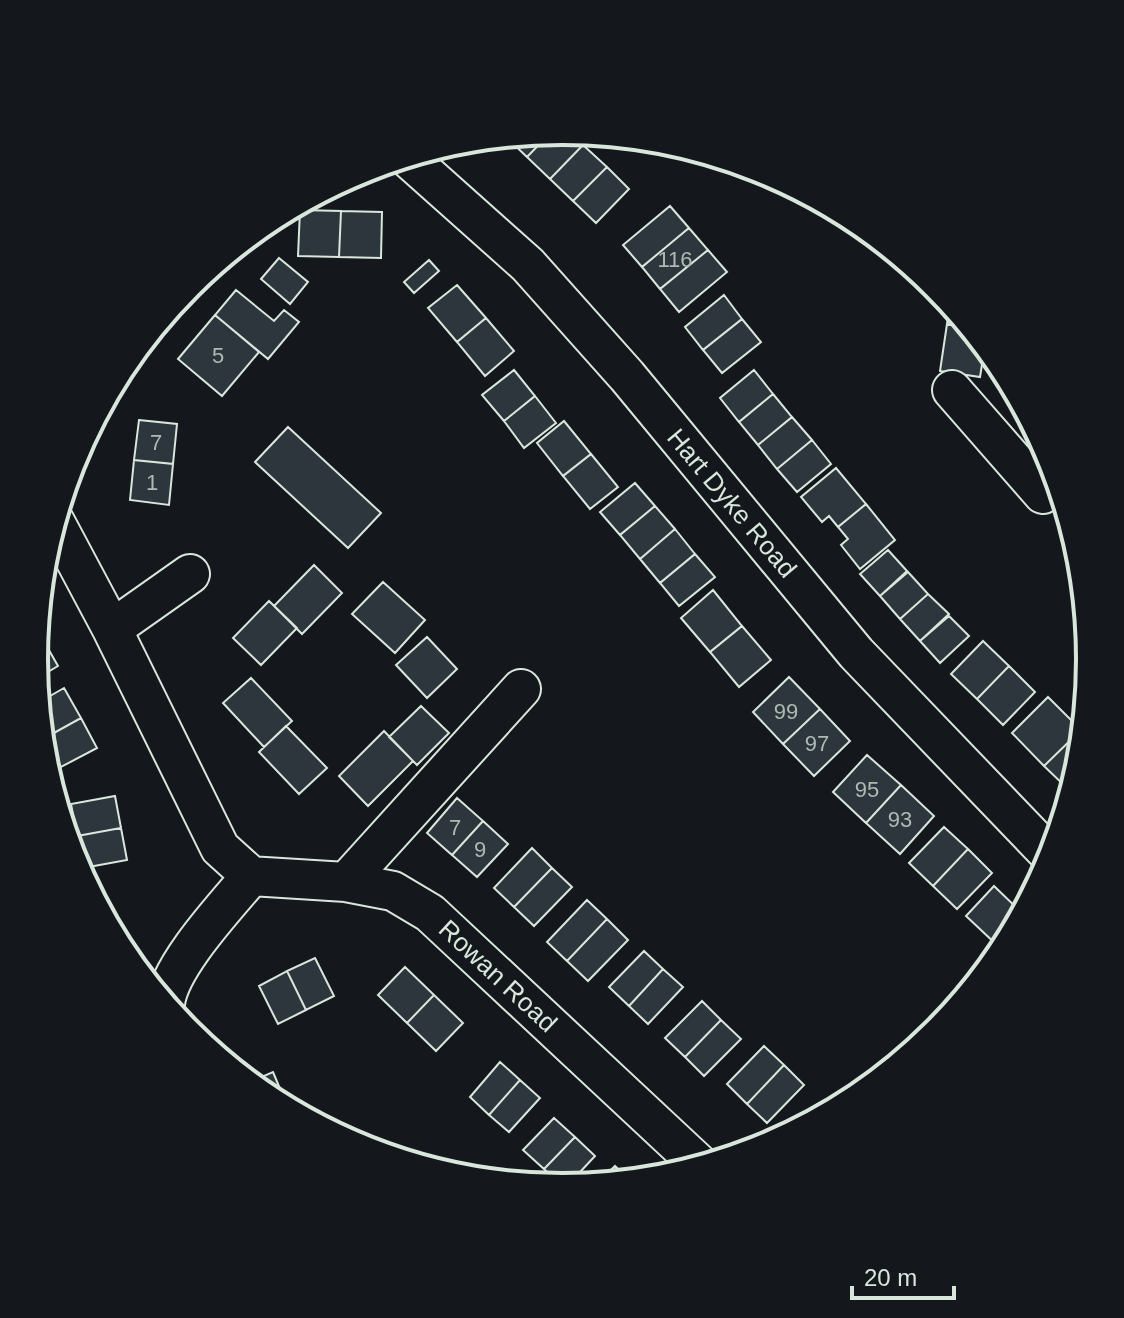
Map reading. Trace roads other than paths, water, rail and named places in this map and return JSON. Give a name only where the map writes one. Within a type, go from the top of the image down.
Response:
[{"type":"street","name":"Hart Dyke Road","points":[[417,166],[528,265],[627,376],[856,653],[1041,846]]},
{"type":"street","points":[[952,390],[1043,494],[1045,484]]},
{"type":"street","points":[[63,537],[220,848],[251,876],[206,930],[168,988]]},
{"type":"street","points":[[112,629],[190,574]]},
{"type":"street","points":[[346,882],[521,689]]},
{"type":"street","name":"Rowan Road","points":[[251,876],[346,882],[393,891],[430,913],[690,1156]]}]
